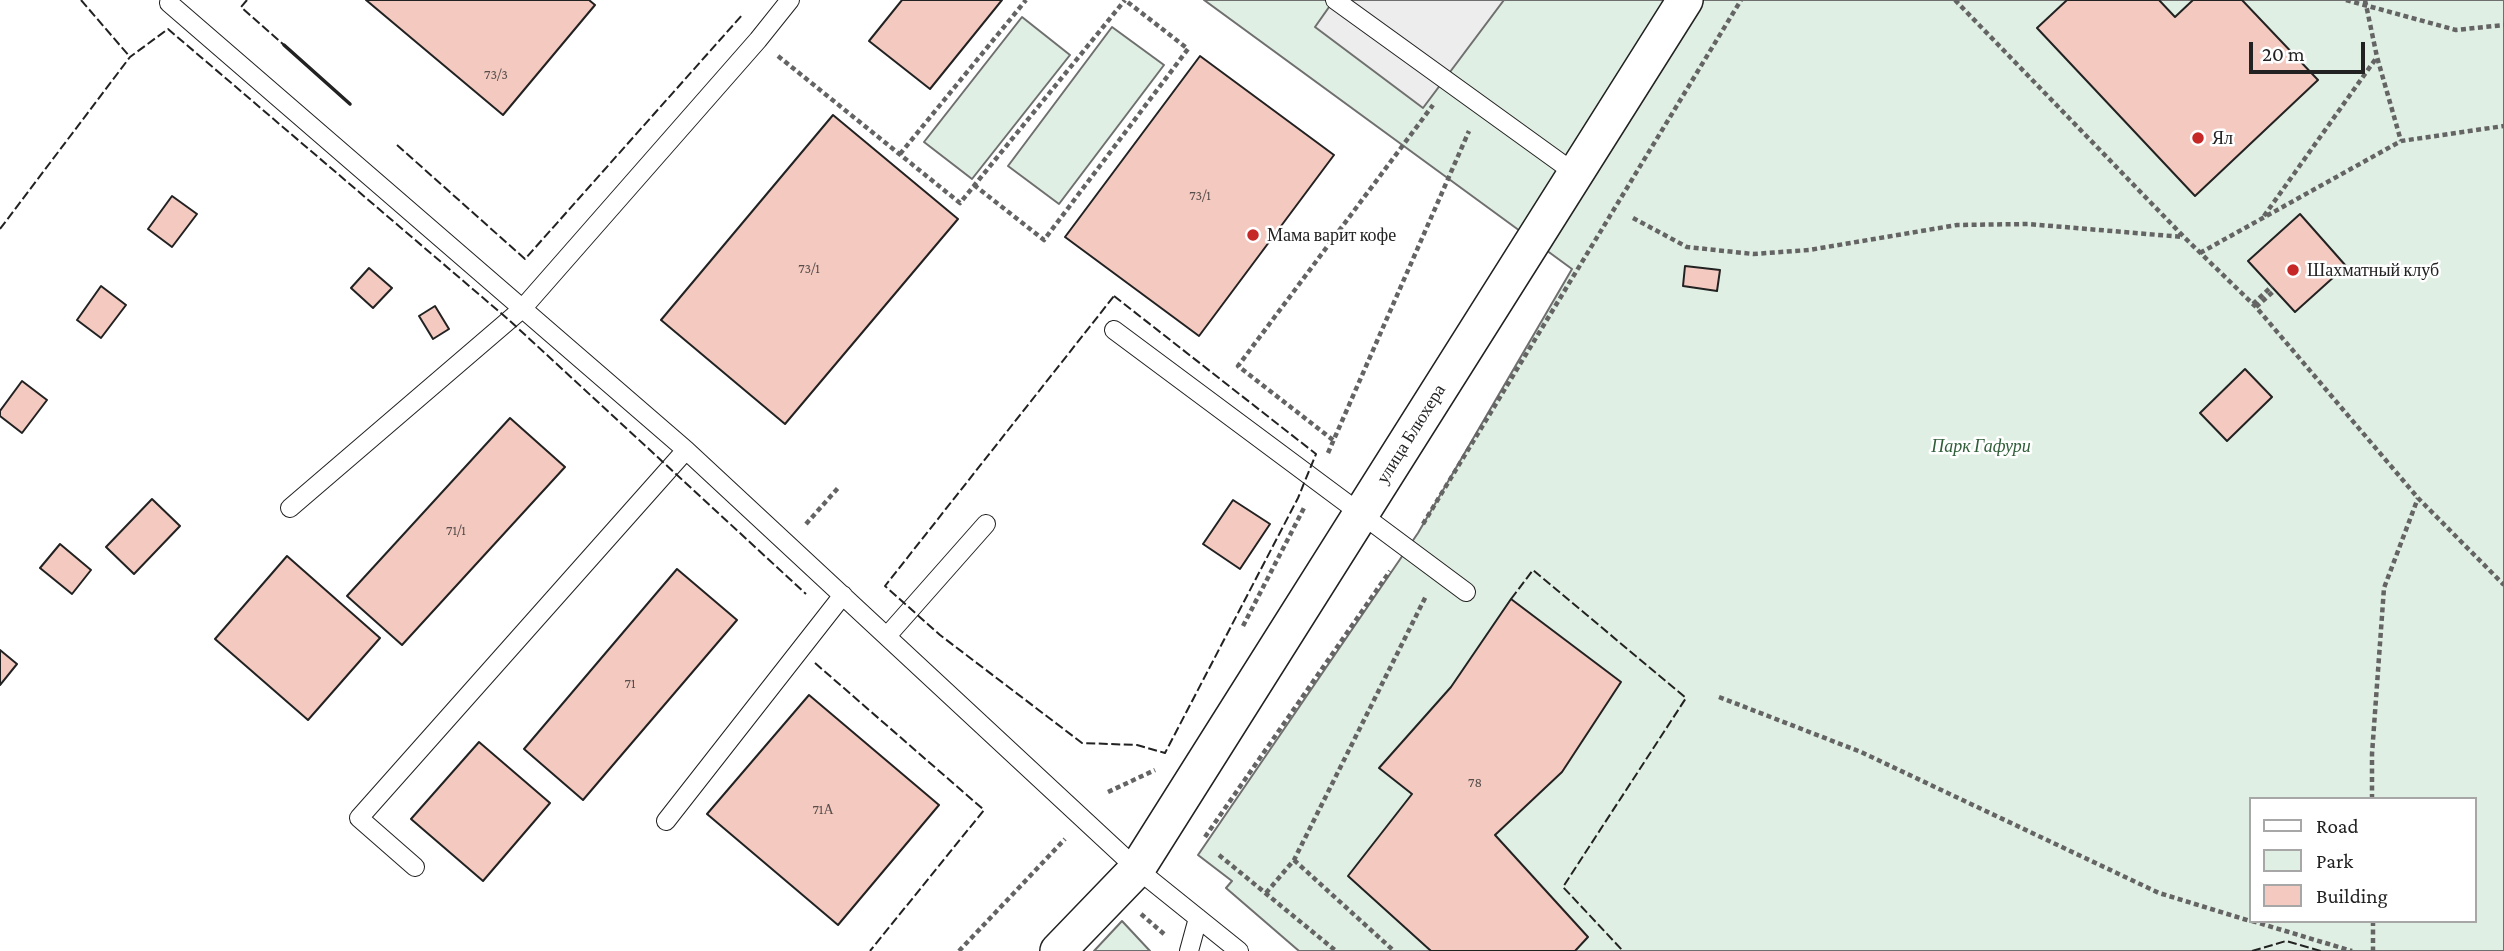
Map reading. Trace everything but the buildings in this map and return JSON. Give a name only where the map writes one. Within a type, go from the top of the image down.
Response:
[{"type":"street","name":"улица Блюхера","points":[[1058,951],[1137,869],[1685,0]]},
{"type":"lane","points":[[290,508],[522,309],[790,0]]},
{"type":"lane","points":[[1335,0],[1576,174]]},
{"type":"lane","points":[[169,3],[686,450],[1137,869],[1238,951]]},
{"type":"lane","points":[[1114,330],[1466,592]]},
{"type":"lane","points":[[415,867],[359,818],[686,450]]},
{"type":"lane","points":[[887,636],[986,524]]},
{"type":"lane","points":[[666,821],[843,595]]},
{"type":"lane","points":[[1189,951],[1198,918]]},
{"type":"path","points":[[900,154],[1026,0]]},
{"type":"path","points":[[758,40],[960,203],[1125,0],[1188,49],[1044,240],[974,186]]},
{"type":"path","points":[[1198,846],[1406,548],[1741,0]]},
{"type":"path","points":[[1955,0],[2184,237],[2254,305],[2418,498],[2504,585]]},
{"type":"path","points":[[2346,0],[2456,30],[2504,25]]},
{"type":"path","points":[[2365,0],[2377,57],[2402,141]]},
{"type":"path","points":[[2263,218],[2377,57]]},
{"type":"path","points":[[1333,440],[1238,366],[1450,83]]},
{"type":"path","points":[[1242,628],[1318,482],[1333,440],[1481,106]]},
{"type":"path","points":[[2200,253],[2402,141],[2504,126]]},
{"type":"path","points":[[1633,218],[1687,247],[1753,254],[1809,250],[1957,225],[2028,224],[2184,237]]},
{"type":"path","points":[[2254,305],[2273,288]]},
{"type":"path","points":[[789,545],[838,488]]},
{"type":"path","points":[[2372,797],[2372,754],[2384,588],[2418,498]]},
{"type":"path","points":[[1266,893],[1294,860],[1438,572]]},
{"type":"path","points":[[1719,697],[1861,752],[2159,893],[2248,920]]},
{"type":"path","points":[[1108,792],[1162,767]]},
{"type":"path","points":[[959,951],[1070,834]]},
{"type":"path","points":[[1219,855],[1336,951]]},
{"type":"path","points":[[1294,860],[1394,951]]},
{"type":"path","points":[[2258,923],[2352,951]]},
{"type":"path","points":[[2373,923],[2373,951]]},
{"type":"green space","name":"Парк Гафури","points":[[1204,0],[2504,0],[2504,951],[1299,951],[1226,888],[1232,881],[1198,855],[1418,533],[1572,269]]},
{"type":"green space","points":[[1022,17],[1070,55],[972,179],[924,142]]},
{"type":"green space","points":[[1112,27],[1164,65],[1059,204],[1008,166]]},
{"type":"green space","points":[[1122,921],[1150,951],[1094,951]]},
{"type":"shaded area","points":[[1334,0],[1504,0],[1423,108],[1315,27]]},
{"type":"fence","points":[[81,0],[130,57]]},
{"type":"fence","points":[[247,0],[241,7],[284,45]]},
{"type":"fence","points":[[397,145],[525,259],[743,14]]},
{"type":"fence","points":[[0,229],[130,57],[168,29],[509,320],[806,594]]},
{"type":"fence","points":[[1114,296],[1316,454],[1298,498],[1165,753],[1137,745],[1082,743],[940,635],[885,586],[1114,296]]},
{"type":"fence","points":[[1511,599],[1533,570],[1686,698],[1563,887],[1623,951]]},
{"type":"fence","points":[[815,663],[984,810],[870,951]]},
{"type":"fence","points":[[2252,951],[2286,941],[2321,951]]},
{"type":"wall","points":[[284,45],[350,104]]},
{"type":"place","name":"Ял","points":[[2198,138]]},
{"type":"place","name":"Мама варит кофе","points":[[1253,235]]},
{"type":"place","name":"Шахматный клуб","points":[[2293,270]]}]
